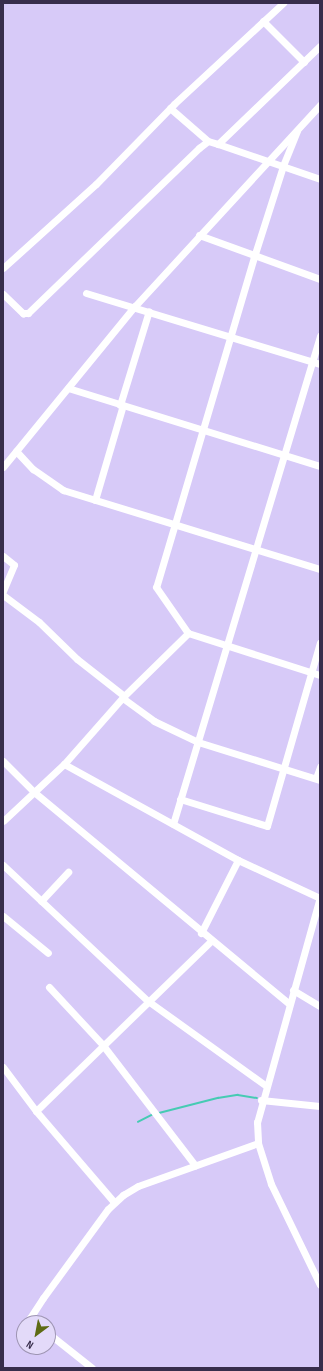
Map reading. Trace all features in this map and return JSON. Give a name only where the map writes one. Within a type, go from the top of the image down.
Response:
[{"type":"street","points":[[3,268],[96,184],[170,108],[282,3]]},
{"type":"street","points":[[263,21],[304,62]]},
{"type":"street","points":[[218,144],[320,46]]},
{"type":"street","points":[[3,467],[135,306],[320,105]]},
{"type":"street","points":[[170,108],[208,141],[267,163],[282,166],[320,179]]},
{"type":"street","points":[[297,131],[282,166],[156,587],[188,634],[320,675]]},
{"type":"street","points":[[3,294],[23,313],[28,314],[208,141]]},
{"type":"street","points":[[199,235],[254,257],[320,279]]},
{"type":"street","points":[[86,293],[149,310],[316,363]]},
{"type":"street","points":[[95,500],[149,310]]},
{"type":"street","points":[[172,824],[285,455],[316,363],[320,336]]},
{"type":"street","points":[[68,388],[320,466]]},
{"type":"street","points":[[16,451],[48,481],[63,490],[174,526],[320,569]]},
{"type":"street","points":[[3,556],[14,565],[3,591]]},
{"type":"street","points":[[3,595],[39,622],[77,659],[154,721],[198,742],[318,779],[320,767]]},
{"type":"street","points":[[3,822],[64,764],[124,698],[188,634]]},
{"type":"street","points":[[180,799],[267,826],[310,672],[320,642]]},
{"type":"street","points":[[3,761],[34,792],[201,933],[288,1003]]},
{"type":"street","points":[[64,764],[238,860],[320,898],[288,1003],[256,1122],[258,1143],[274,1191],[320,1285]]},
{"type":"street","points":[[201,933],[238,860]]},
{"type":"street","points":[[3,865],[148,1001],[265,1085]]},
{"type":"street","points":[[41,901],[68,872]]},
{"type":"street","points":[[3,916],[48,954]]},
{"type":"street","points":[[36,1112],[102,1044],[211,941]]},
{"type":"street","points":[[49,988],[102,1044],[195,1165]]},
{"type":"street","points":[[293,990],[320,1006]]},
{"type":"street","points":[[3,1067],[36,1112],[114,1202]]},
{"type":"street","points":[[261,1100],[320,1106]]},
{"type":"street","points":[[32,1315],[114,1202],[138,1186],[258,1143]]},
{"type":"street","points":[[56,1339],[92,1368]]},
{"type":"waterway","points":[[159,1113],[218,1098],[238,1095],[257,1098]]},
{"type":"waterway","points":[[138,1122],[152,1115]]}]
